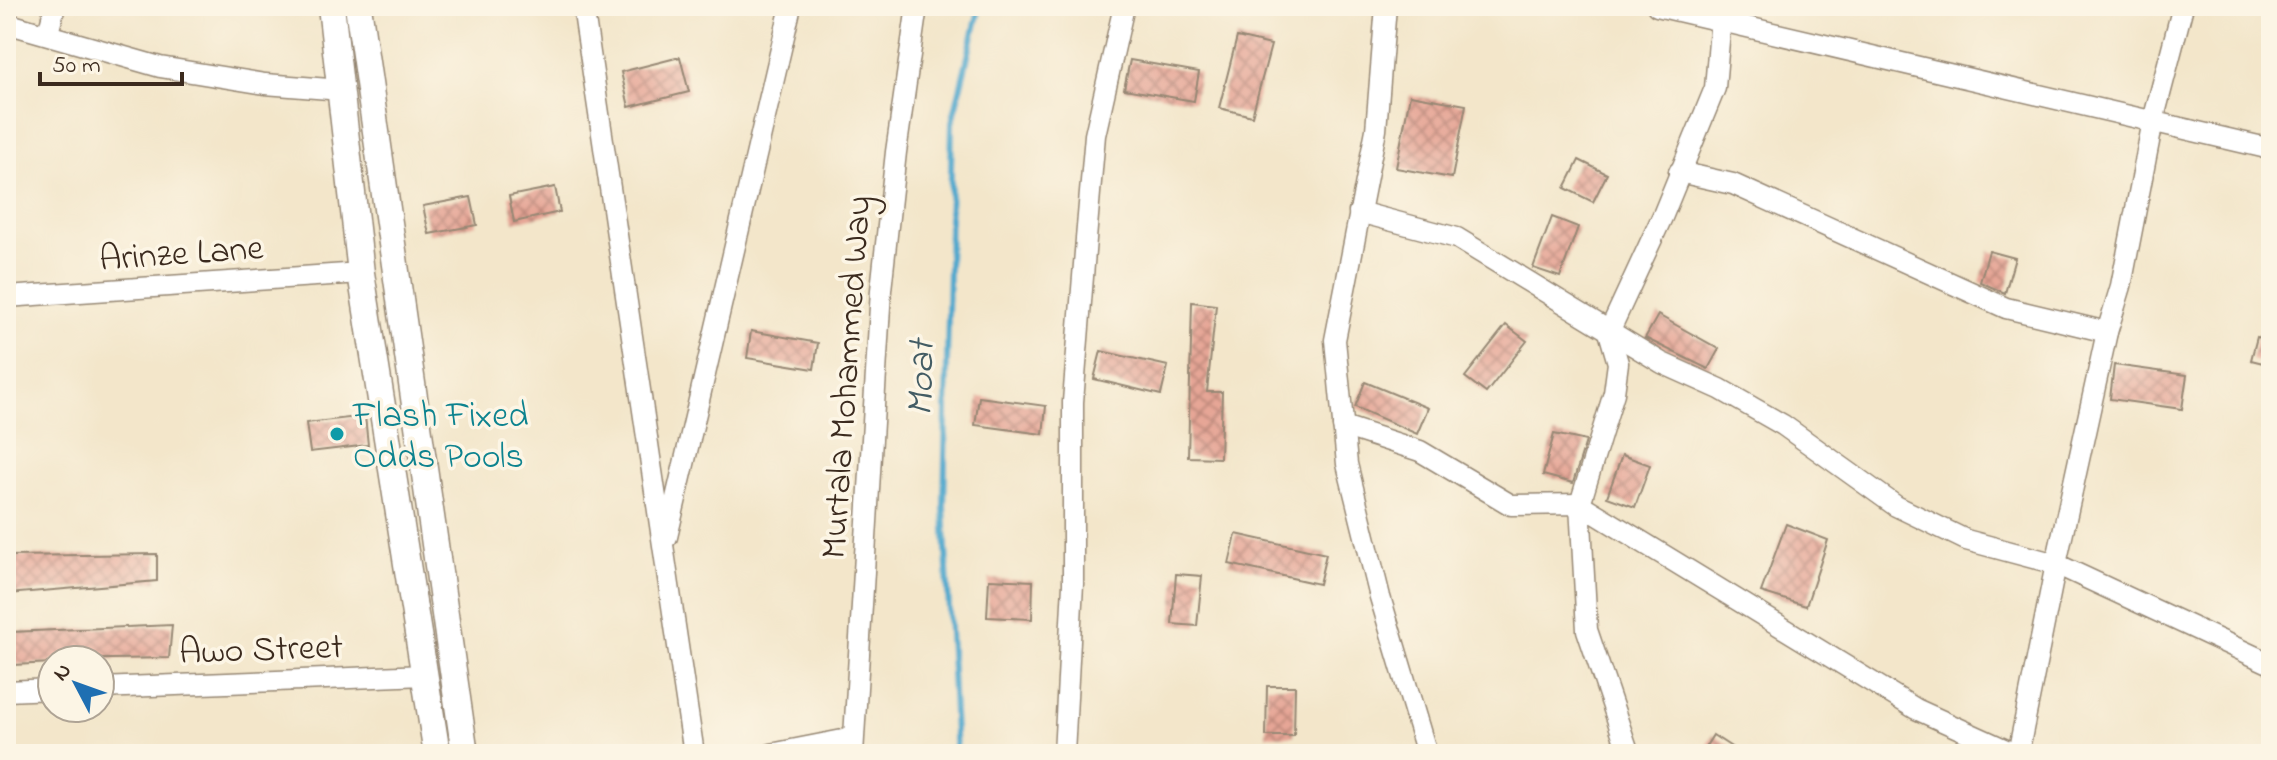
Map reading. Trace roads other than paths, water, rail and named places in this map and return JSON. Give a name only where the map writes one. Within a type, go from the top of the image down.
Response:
[{"type":"main road","points":[[331,6],[361,273],[437,754]]},
{"type":"main road","points":[[358,6],[465,754]]},
{"type":"street","points":[[48,33],[55,6]]},
{"type":"street","points":[[583,6],[694,754]]},
{"type":"street","points":[[664,549],[791,6]]},
{"type":"street","name":"Murtala Mohammed Way","points":[[853,746],[881,290],[896,152],[917,6]]},
{"type":"street","points":[[1064,754],[1073,584],[1073,402],[1086,239],[1095,135],[1124,6]]},
{"type":"street","points":[[1386,6],[1376,130],[1335,340],[1347,464],[1380,597],[1427,754]]},
{"type":"street","points":[[1657,6],[1721,13],[2271,149]]},
{"type":"street","points":[[1343,426],[1420,451],[1511,505],[1580,504],[1916,709],[2016,754],[2107,332],[2121,286],[2153,121],[2183,6]]},
{"type":"street","points":[[1629,754],[1587,630],[1580,504],[1614,393],[1618,363],[1609,332],[1715,88],[1721,13]]},
{"type":"street","points":[[6,23],[160,67],[265,84],[342,90]]},
{"type":"street","points":[[1679,172],[1733,184],[2006,308],[2107,332]]},
{"type":"street","points":[[1359,212],[1457,238],[1540,285],[1609,332],[1783,425],[1896,506],[1966,540],[2056,564],[2271,664]]},
{"type":"street","name":"Arinze Lane","points":[[6,297],[361,273]]},
{"type":"street","name":"Awo Street","points":[[116,687],[425,675]]},
{"type":"street","points":[[6,691],[36,690]]},
{"type":"street","points":[[771,754],[853,746]]},
{"type":"waterway","name":"Moat","points":[[956,754],[944,507],[952,123],[980,6]]},
{"type":"place","name":"Flash Fixed Odds Pools","points":[[337,434]]}]
